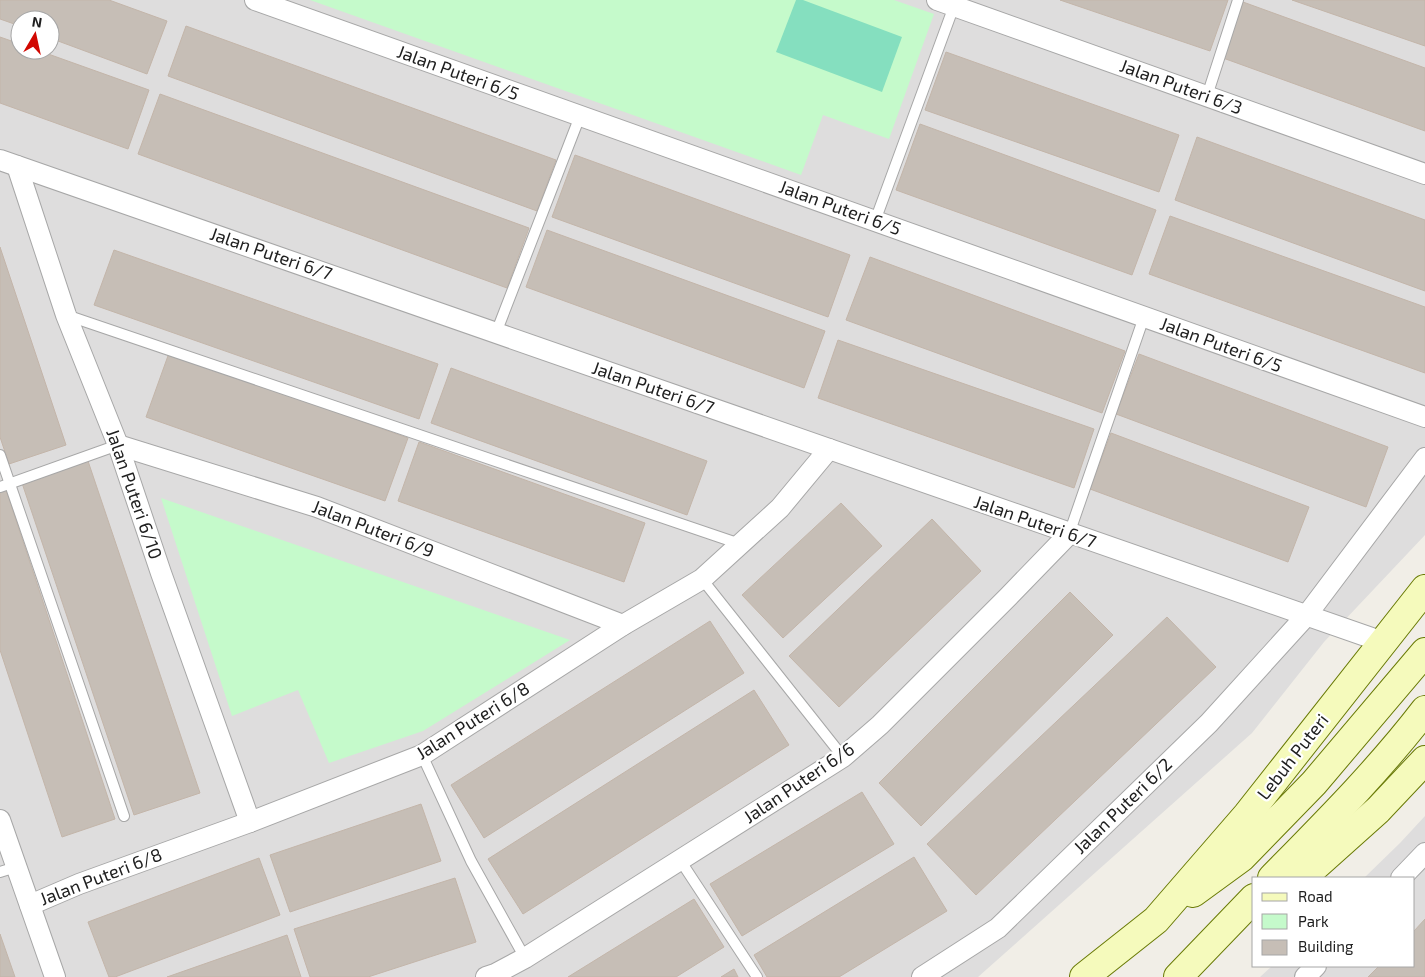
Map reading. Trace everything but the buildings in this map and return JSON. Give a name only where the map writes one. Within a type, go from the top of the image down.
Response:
[{"type":"main road","name":"Lebuh Puteri","points":[[1156,920],[1248,815],[1425,589]]},
{"type":"main road","name":"Lebuh Puteri","points":[[1084,977],[1156,920],[1241,858],[1314,783],[1425,652]]},
{"type":"main road","points":[[1273,877],[1404,737],[1425,710]]},
{"type":"main road","points":[[1303,877],[1378,810],[1425,760]]},
{"type":"main road","points":[[1178,977],[1252,900]]},
{"type":"main road","points":[[1186,977],[1252,923]]},
{"type":"street","name":"Jalan Puteri 6/5","points":[[255,0],[1425,417]]},
{"type":"street","name":"Jalan Puteri 6/3","points":[[946,3],[1425,174]]},
{"type":"street","name":"Jalan Puteri 6/7","points":[[8,163],[1383,642]]},
{"type":"street","name":"Jalan Puteri 6/10","points":[[8,163],[118,445],[161,573],[250,822]]},
{"type":"street","name":"Jalan Puteri 6/9","points":[[118,445],[317,507],[623,626]]},
{"type":"street","name":"Jalan Puteri 6/8","points":[[30,905],[79,884],[250,822],[422,756],[623,626],[702,579],[780,508],[829,449]]},
{"type":"street","name":"Jalan Puteri 6/2","points":[[922,977],[998,928],[1209,723],[1306,616],[1425,458]]},
{"type":"street","name":"Jalan Puteri 6/6","points":[[486,977],[525,958],[844,757],[880,725],[1069,534]]},
{"type":"street","points":[[0,820],[8,869],[30,905],[55,977]]},
{"type":"street","points":[[1401,877],[1425,853]]},
{"type":"street","points":[[1305,977],[1315,967]]},
{"type":"lane","points":[[1207,96],[1238,0]]},
{"type":"lane","points":[[875,221],[946,3]]},
{"type":"lane","points":[[496,333],[580,116]]},
{"type":"lane","points":[[66,315],[740,544]]},
{"type":"lane","points":[[1069,534],[1144,317]]},
{"type":"lane","points":[[5,486],[118,445]]},
{"type":"lane","points":[[0,455],[5,486],[124,816]]},
{"type":"lane","points":[[702,579],[844,757]]},
{"type":"lane","points":[[422,756],[471,862],[525,958]]},
{"type":"lane","points":[[680,860],[757,977]]},
{"type":"shaded area","points":[[0,0],[1425,0],[1425,535],[1324,642],[1252,733],[978,977],[0,977]]},
{"type":"shaded area","points":[[1425,816],[1425,977],[1260,977],[1271,967],[1415,967],[1415,877],[1365,877]]},
{"type":"green space","points":[[310,0],[894,0],[934,14],[889,139],[823,115],[801,175]]},
{"type":"green space","points":[[796,0],[803,0],[902,37],[882,92],[776,52]]},
{"type":"green space","points":[[161,498],[570,640],[423,731],[329,763],[298,690],[232,716]]}]
